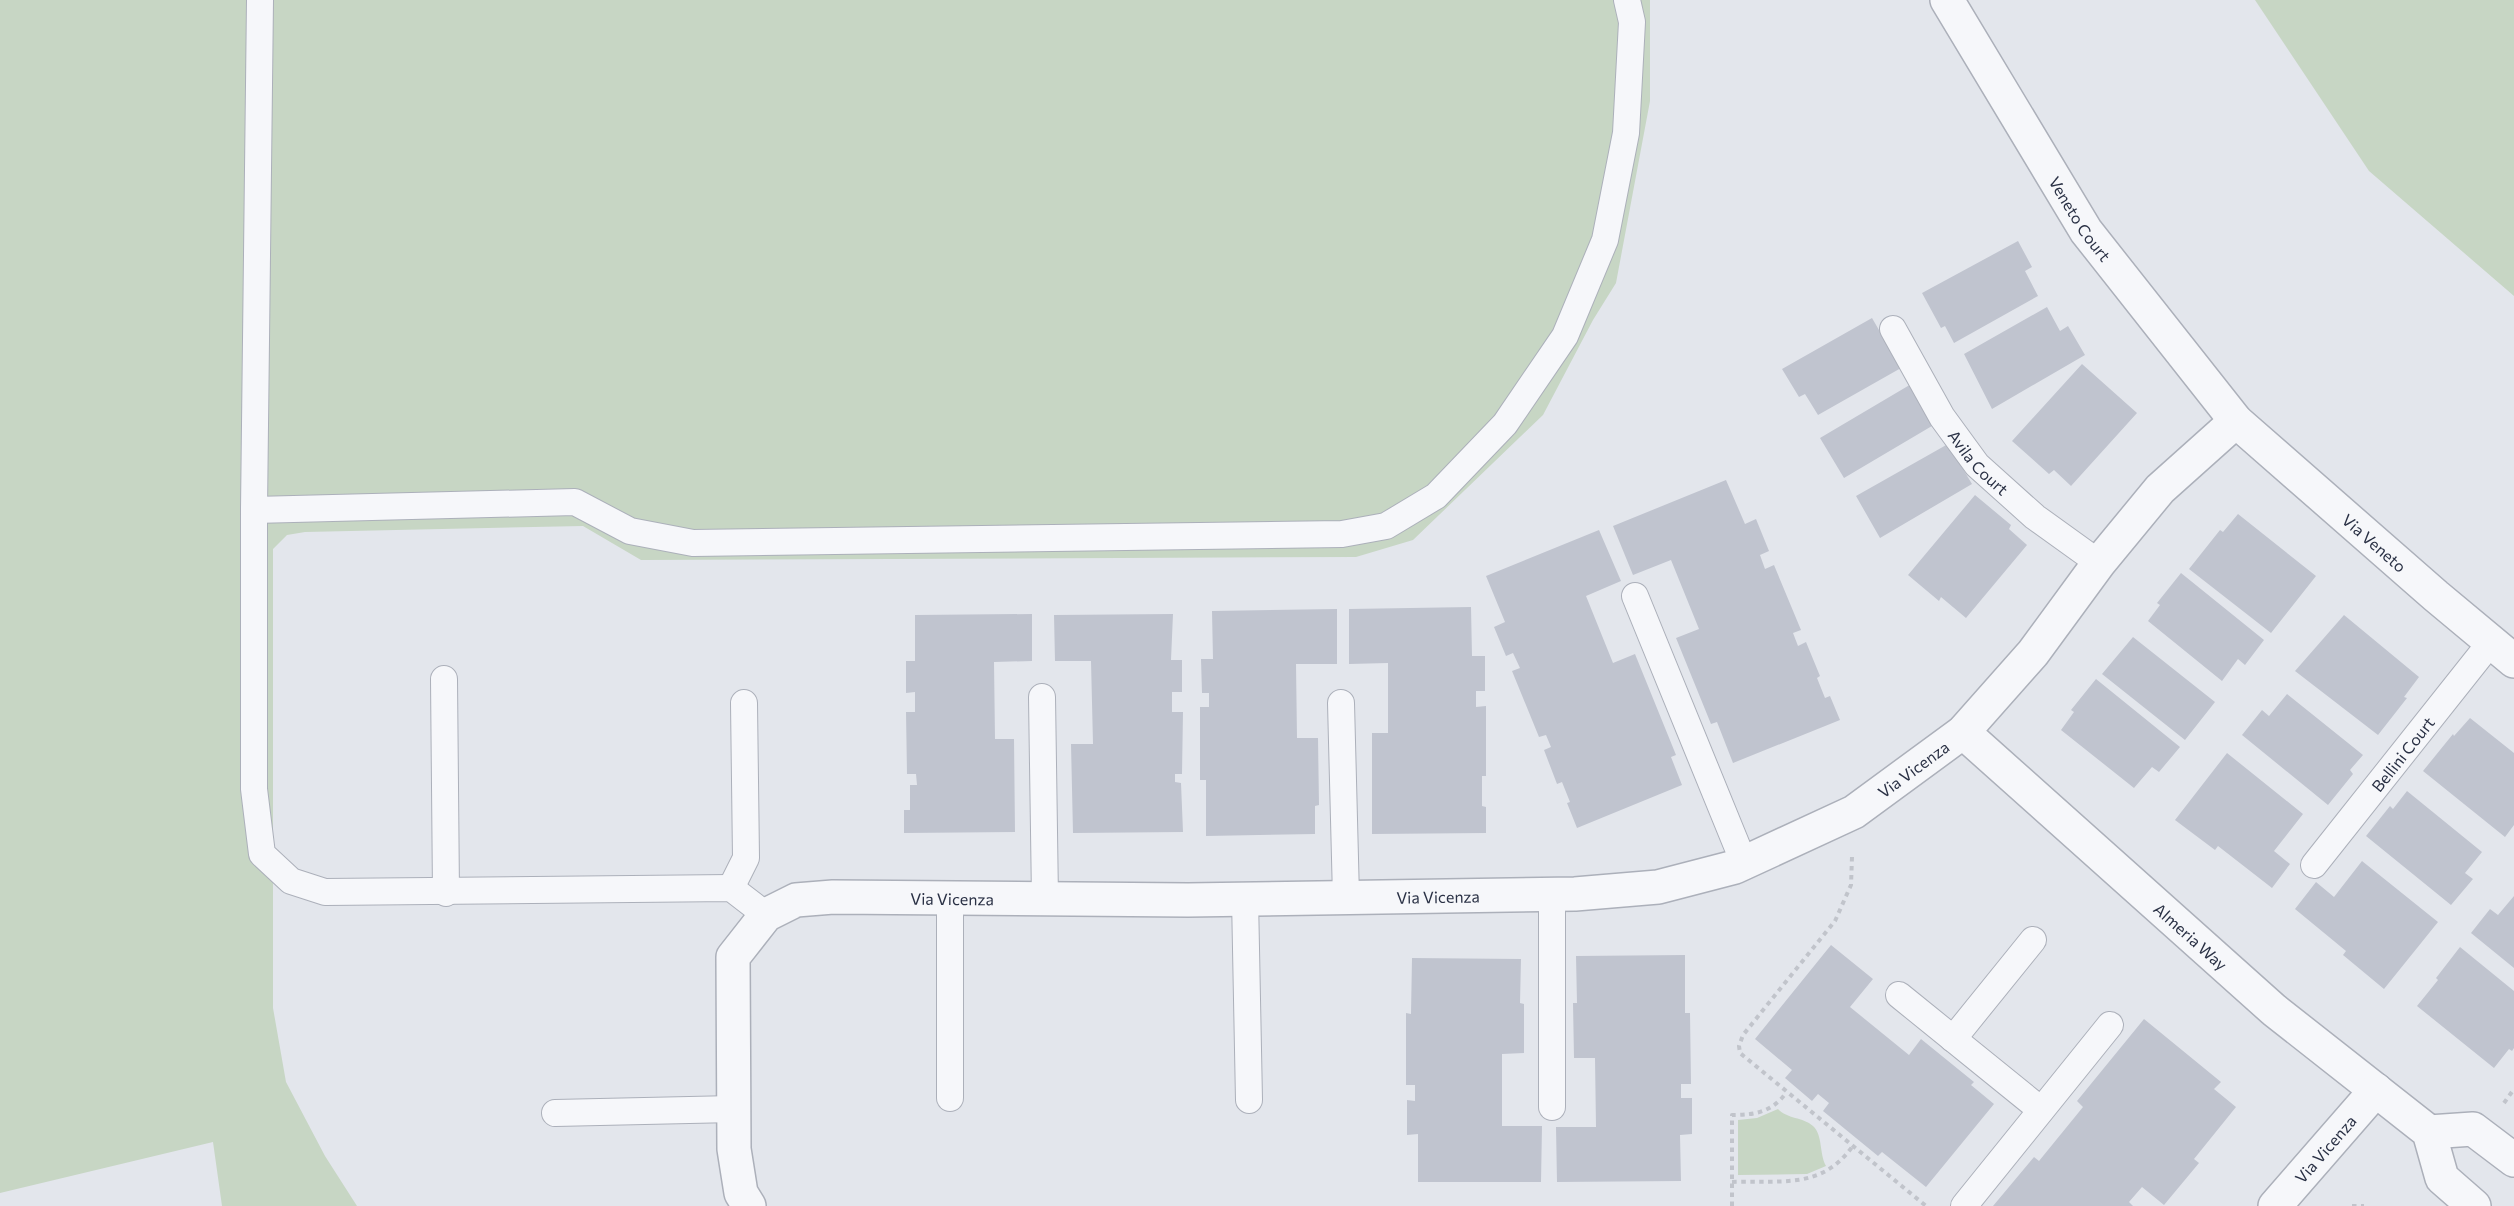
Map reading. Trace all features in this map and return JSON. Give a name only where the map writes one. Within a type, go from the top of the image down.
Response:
[{"type":"street","name":"Veneto Court","points":[[1947,0],[2086,231],[2236,422]]},
{"type":"street","name":"Via Vicenza","points":[[749,1206],[741,1193],[734,1149],[734,957],[766,915],[796,900],[833,897],[1245,898],[1552,895],[1658,887],[1744,863],[1854,812],[1963,732],[2033,653],[2099,563],[2160,489],[2236,422]]},
{"type":"street","name":"Via Veneto","points":[[2236,422],[2503,651]]},
{"type":"street","name":"Almeria Way","points":[[1963,732],[2274,1010],[2428,1132]]},
{"type":"street","name":"Via Vicenza","points":[[2275,1206],[2376,1090]]},
{"type":"street","points":[[2474,1206],[2442,1178],[2428,1132],[2473,1128],[2514,1160]]},
{"type":"lane","points":[[260,0],[254,510],[254,789],[262,854],[291,881],[325,892],[731,888],[766,915]]},
{"type":"lane","points":[[254,510],[575,502],[630,531],[693,543],[1341,534],[1386,526],[1436,496],[1505,424],[1565,336],[1605,240],[1626,133],[1632,22],[1627,0]]},
{"type":"lane","name":"Avila Court","points":[[1893,329],[1942,417],[1977,465],[2035,517],[2099,563]]},
{"type":"lane","points":[[1635,596],[1744,863]]},
{"type":"lane","name":"Bellini Court","points":[[2314,865],[2503,651]]},
{"type":"lane","points":[[444,679],[446,892]]},
{"type":"lane","points":[[1042,697],[1045,898]]},
{"type":"lane","points":[[731,888],[746,858],[744,703]]},
{"type":"lane","points":[[1341,703],[1346,897]]},
{"type":"lane","points":[[1552,895],[1552,1107]]},
{"type":"lane","points":[[950,898],[950,1098]]},
{"type":"lane","points":[[1245,898],[1249,1100]]},
{"type":"lane","points":[[1953,1039],[2033,940]]},
{"type":"lane","points":[[1899,995],[2041,1110]]},
{"type":"lane","points":[[1964,1206],[2110,1025]]},
{"type":"lane","points":[[555,1113],[734,1109]]},
{"type":"path","points":[[1840,819],[1853,868],[1851,885],[1845,902],[1835,921],[1743,1035],[1739,1046],[1740,1053],[1926,1206]]},
{"type":"path","points":[[2501,1108],[2514,1089]]},
{"type":"path","points":[[1732,1206],[1732,1115],[1758,1114],[1779,1103],[1786,1093]]},
{"type":"path","points":[[1732,1182],[1814,1178],[1825,1174],[1844,1158],[1852,1146]]},
{"type":"path","points":[[2352,1206],[2364,1206]]},
{"type":"green space","points":[[0,0],[1650,0],[1650,101],[1616,283],[1593,320],[1543,415],[1413,540],[1356,557],[641,560],[583,526],[305,532],[287,535],[273,549],[273,1008],[286,1082],[325,1156],[357,1206],[222,1206],[213,1142],[0,1193]]},
{"type":"green space","points":[[2255,0],[2514,0],[2514,296],[2369,171]]},
{"type":"green space","points":[[1778,1109],[1786,1115],[1813,1126],[1818,1134],[1826,1166],[1807,1174],[1738,1175],[1738,1120],[1757,1118]]},
{"type":"building","points":[[2018,241],[2032,267],[2025,271],[2038,296],[1954,343],[1945,326],[1941,328],[1922,293]]},
{"type":"building","points":[[2047,307],[2060,331],[2068,326],[2085,355],[1992,409],[1964,354]]},
{"type":"building","points":[[1872,318],[1901,368],[1818,415],[1805,394],[1799,397],[1782,369]]},
{"type":"building","points":[[2082,364],[2137,413],[2071,486],[2054,470],[2049,474],[2012,441]]},
{"type":"building","points":[[1913,383],[1937,423],[1844,478],[1820,438]]},
{"type":"building","points":[[1948,444],[1972,484],[1880,538],[1856,496]]},
{"type":"building","points":[[1726,480],[1745,524],[1756,519],[1769,551],[1760,555],[1765,569],[1774,565],[1801,630],[1793,633],[1798,646],[1806,642],[1820,676],[1817,678],[1825,698],[1830,696],[1840,720],[1733,763],[1717,722],[1711,724],[1676,638],[1699,629],[1671,560],[1633,575],[1613,526]]},
{"type":"building","points":[[1975,495],[2011,525],[2009,529],[2027,545],[1966,618],[1941,597],[1939,601],[1908,575]]},
{"type":"building","points":[[2238,514],[2316,576],[2271,633],[2189,569],[2220,530],[2223,532]]},
{"type":"building","points":[[1599,530],[1621,581],[1586,596],[1613,663],[1635,654],[1676,755],[1671,757],[1682,785],[1577,828],[1562,782],[1557,784],[1544,750],[1551,747],[1546,735],[1539,737],[1512,671],[1520,668],[1513,653],[1506,656],[1494,627],[1505,622],[1486,576]]},
{"type":"building","points":[[2181,573],[2264,640],[2245,665],[2238,659],[2222,681],[2148,621],[2160,605],[2157,603]]},
{"type":"building","points":[[1471,607],[1472,656],[1485,656],[1485,691],[1476,691],[1476,707],[1486,706],[1486,776],[1482,776],[1482,806],[1486,807],[1486,833],[1372,834],[1372,733],[1388,733],[1388,663],[1349,664],[1349,609]]},
{"type":"building","points":[[1337,609],[1337,664],[1296,664],[1297,738],[1318,738],[1319,805],[1315,806],[1315,834],[1206,836],[1206,780],[1200,780],[1200,707],[1209,707],[1209,693],[1202,693],[1201,659],[1213,659],[1212,611]]},
{"type":"building","points":[[1032,614],[1032,661],[994,662],[995,739],[1014,739],[1015,832],[904,833],[904,810],[910,810],[910,785],[917,785],[916,774],[907,774],[906,712],[915,712],[915,692],[906,693],[906,661],[915,661],[915,615]]},
{"type":"building","points":[[1173,614],[1171,660],[1182,660],[1182,692],[1172,692],[1172,712],[1183,712],[1182,774],[1175,774],[1175,782],[1181,783],[1183,832],[1073,833],[1071,744],[1093,744],[1091,661],[1055,661],[1054,615]]},
{"type":"building","points":[[2344,615],[2419,677],[2404,697],[2407,698],[2378,735],[2295,671]]},
{"type":"building","points":[[2133,637],[2215,702],[2185,740],[2102,674]]},
{"type":"building","points":[[2096,679],[2180,747],[2159,772],[2152,767],[2134,788],[2061,730],[2074,712],[2071,710]]},
{"type":"building","points":[[2287,694],[2363,755],[2350,770],[2353,774],[2328,805],[2242,735],[2262,710],[2269,716]]},
{"type":"building","points":[[2470,718],[2514,753],[2514,825],[2505,837],[2423,771],[2453,734],[2454,736]]},
{"type":"building","points":[[2227,753],[2303,814],[2274,851],[2290,864],[2272,888],[2218,846],[2215,850],[2175,820]]},
{"type":"building","points":[[2407,791],[2482,852],[2465,873],[2473,879],[2451,905],[2366,836],[2390,806],[2393,809]]},
{"type":"building","points":[[2362,861],[2438,922],[2384,989],[2343,955],[2346,951],[2295,909],[2316,882],[2334,897]]},
{"type":"building","points":[[2514,896],[2514,968],[2471,933],[2490,909],[2498,915]]},
{"type":"building","points":[[1831,945],[1873,979],[1850,1007],[1909,1055],[1921,1039],[1974,1082],[1971,1085],[1994,1104],[1926,1187],[1882,1152],[1878,1156],[1823,1111],[1829,1103],[1818,1094],[1812,1101],[1785,1078],[1792,1070],[1755,1039]]},
{"type":"building","points":[[2460,947],[2514,991],[2514,1048],[2512,1051],[2509,1049],[2494,1068],[2417,1006]]},
{"type":"building","points":[[1685,955],[1685,1013],[1690,1013],[1691,1084],[1681,1084],[1681,1098],[1692,1098],[1692,1134],[1680,1135],[1681,1181],[1557,1182],[1556,1127],[1596,1127],[1595,1058],[1574,1058],[1573,1003],[1577,1003],[1576,956]]},
{"type":"building","points":[[1412,958],[1521,959],[1520,1003],[1524,1004],[1524,1053],[1502,1054],[1502,1126],[1542,1126],[1541,1182],[1418,1182],[1418,1134],[1407,1135],[1407,1100],[1415,1101],[1415,1085],[1406,1085],[1406,1013],[1411,1014]]},
{"type":"building","points":[[2144,1019],[2221,1082],[2214,1089],[2236,1107],[2194,1159],[2199,1163],[2164,1205],[2142,1187],[2129,1202],[2133,1206],[1993,1206],[2034,1157],[2039,1161],[2083,1107],[2077,1101]]}]
